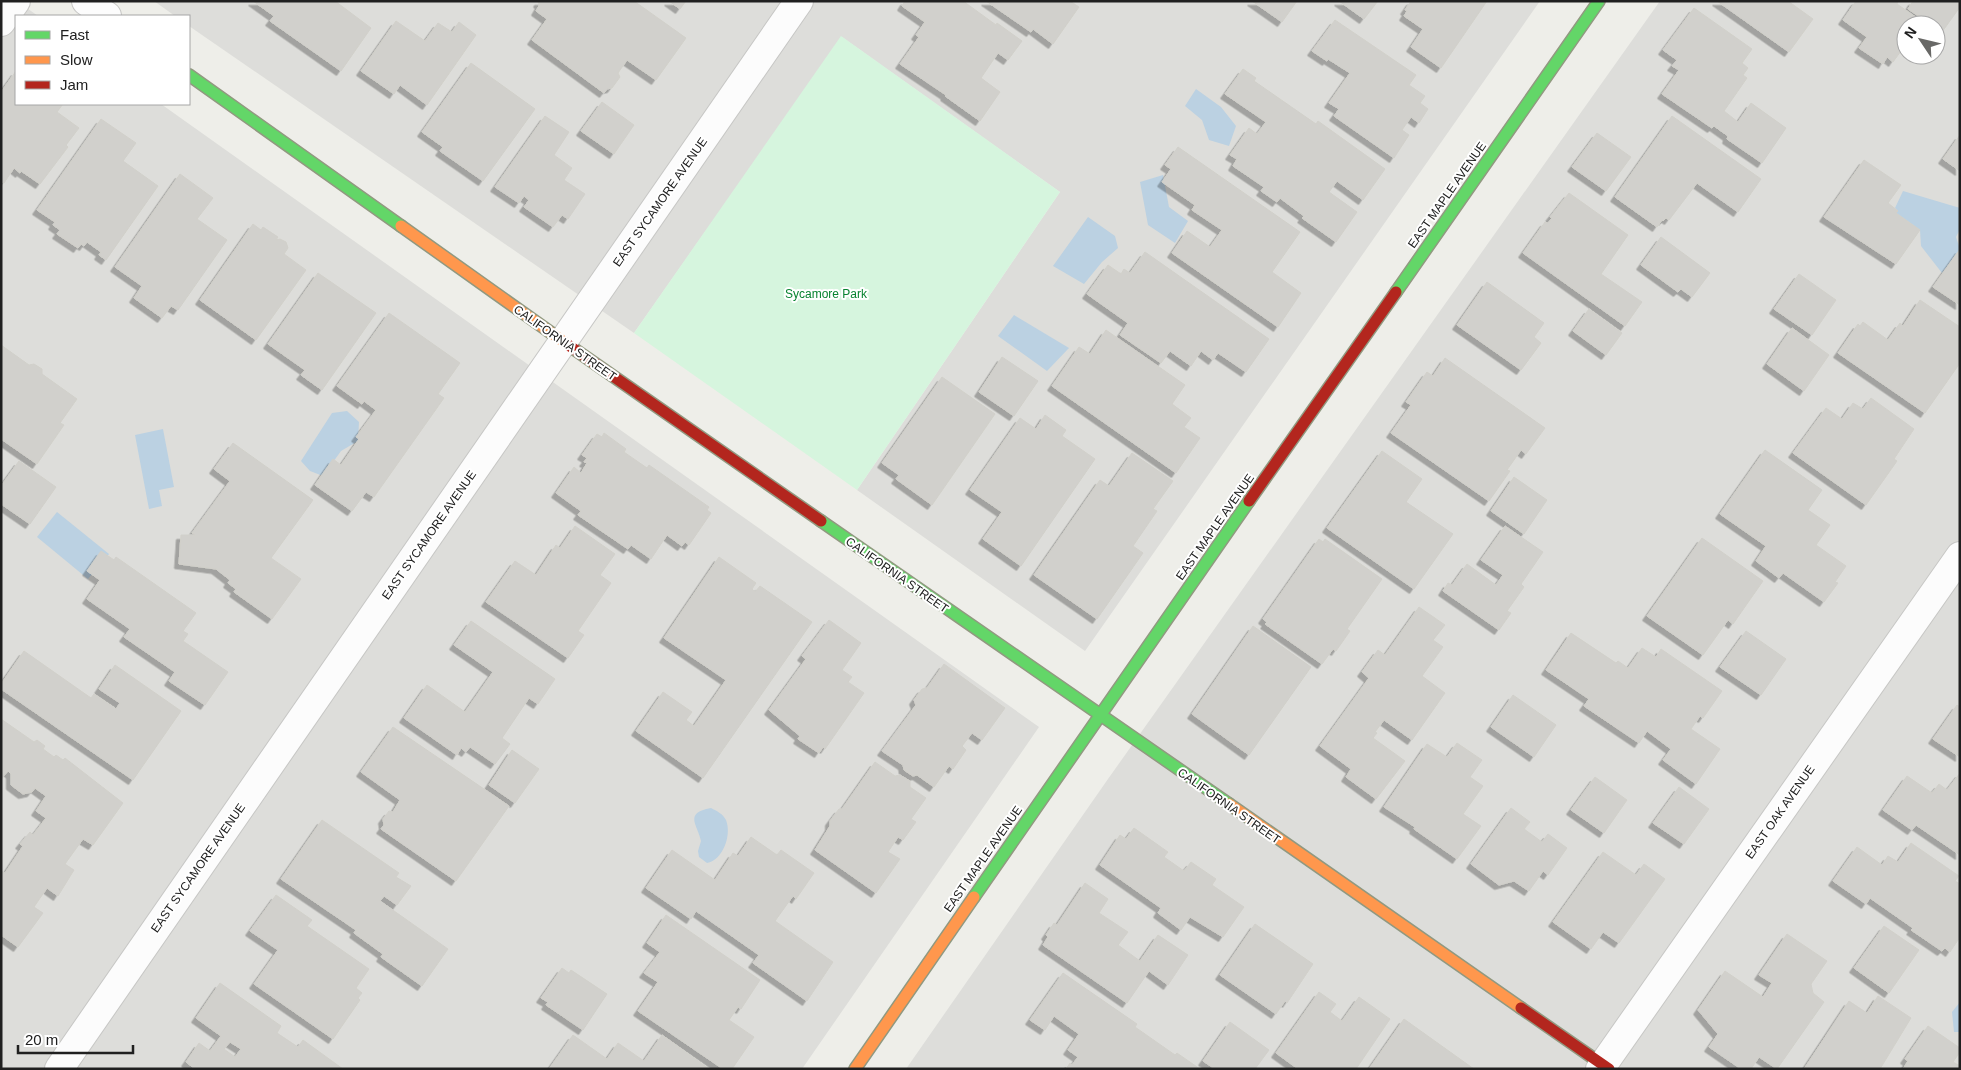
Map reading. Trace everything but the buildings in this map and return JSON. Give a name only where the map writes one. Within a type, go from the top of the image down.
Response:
[{"type":"street","points":[[1,22],[16,1]]},
{"type":"street","points":[[86,1],[106,15]]},
{"type":"street","name":"EAST SYCAMORE AVENUE","points":[[59,1069],[799,1]]},
{"type":"street","name":"EAST MAPLE AVENUE","points":[[855,1069],[1099,716],[1599,1]]},
{"type":"street","name":"CALIFORNIA STREET","points":[[190,76],[562,341],[1604,1067]]},
{"type":"street","name":"EAST OAK AVENUE","points":[[1604,1067],[1960,556]]},
{"type":"shaded area","points":[[1,1],[17,1],[37,15],[15,15],[15,105],[162,105],[1039,727],[802,1069],[1,1069]]},
{"type":"shaded area","points":[[154,1],[1540,1],[1085,651],[857,490],[1060,192],[842,37],[634,333],[190,27],[190,15],[174,15]]},
{"type":"shaded area","points":[[1660,1],[1960,1],[1960,1069],[906,1069],[1108,779]]},
{"type":"green space","name":"Sycamore Park","points":[[841,36],[1060,192],[857,490],[634,333]]},
{"type":"water","points":[[1196,89],[1221,107],[1236,126],[1229,146],[1209,140],[1202,120],[1185,106]]},
{"type":"water","points":[[1163,175],[1169,207],[1188,221],[1175,243],[1148,225],[1140,182]]},
{"type":"water","points":[[1903,191],[1960,208],[1960,229],[1956,237],[1960,249],[1942,273],[1921,246],[1920,230],[1896,213],[1898,211],[1895,208]]},
{"type":"water","points":[[1088,217],[1115,236],[1118,248],[1102,262],[1084,284],[1053,266]]},
{"type":"water","points":[[1014,315],[1069,348],[1047,371],[998,336]]},
{"type":"water","points":[[347,411],[359,422],[358,441],[341,451],[323,476],[310,471],[301,461],[332,413]]},
{"type":"water","points":[[163,429],[174,487],[159,490],[162,506],[149,509],[135,435]]},
{"type":"water","points":[[57,512],[109,554],[88,579],[37,537]]},
{"type":"water","points":[[711,808],[725,818],[728,833],[722,852],[713,861],[707,863],[699,857],[698,851],[701,841],[694,820],[697,813]]},
{"type":"water","points":[[1960,1002],[1960,1032],[1954,1032],[1952,1012]]},
{"type":"traffic: fast","points":[[1396,292],[1599,1]]},
{"type":"traffic: fast","points":[[190,76],[401,226]]},
{"type":"traffic: fast","points":[[974,897],[1249,501]]},
{"type":"traffic: fast","points":[[821,521],[1229,804]]},
{"type":"traffic: slow","points":[[401,226],[564,342]]},
{"type":"traffic: slow","points":[[1229,804],[1521,1008]]},
{"type":"traffic: slow","points":[[855,1069],[974,897]]},
{"type":"traffic: jam","points":[[1249,501],[1396,292]]},
{"type":"traffic: jam","points":[[564,342],[821,521]]},
{"type":"traffic: jam","points":[[1521,1008],[1609,1069]]}]
